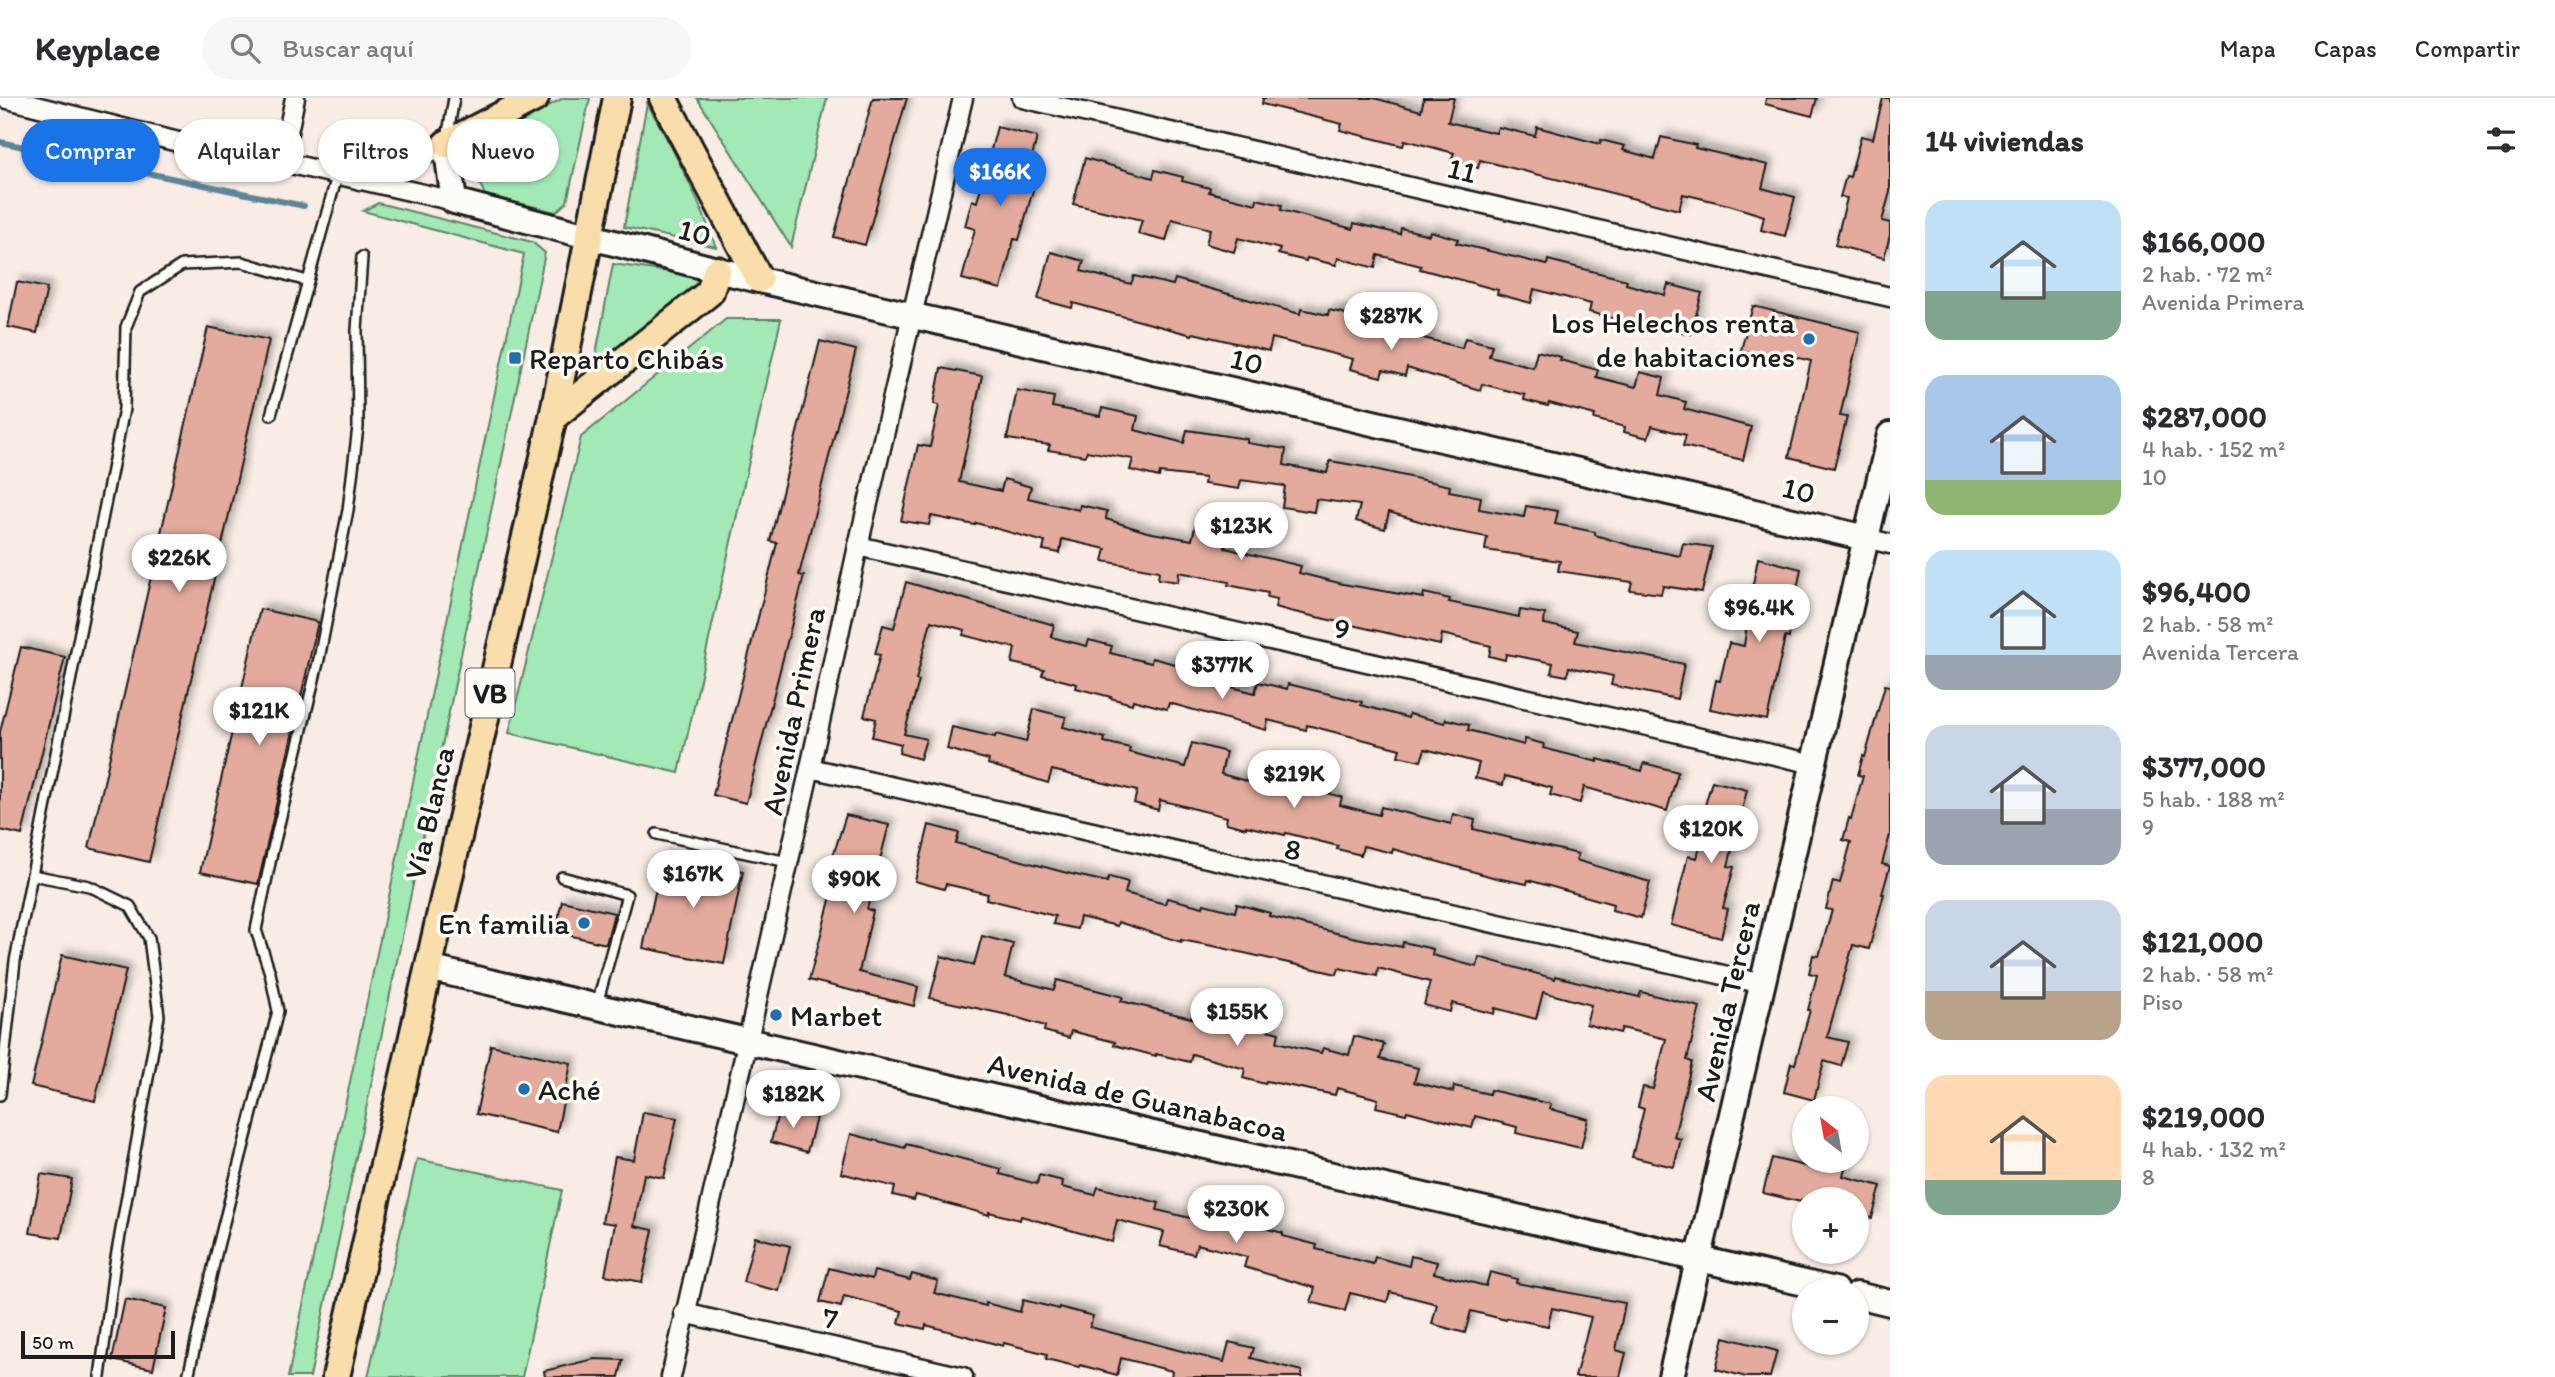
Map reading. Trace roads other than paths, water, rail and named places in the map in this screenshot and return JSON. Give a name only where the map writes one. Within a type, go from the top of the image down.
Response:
[{"type":"main road","points":[[446,144],[535,98]]},
{"type":"main road","name":"Vía Blanca","points":[[337,1377],[553,417],[617,98]]},
{"type":"main road","points":[[663,98],[759,279]]},
{"type":"main road","points":[[553,417],[710,292],[717,270]]},
{"type":"street","points":[[4,98],[174,141]]},
{"type":"street","points":[[291,119],[295,98]]},
{"type":"street","name":"Avenida Primera","points":[[671,1377],[858,546],[963,98]]},
{"type":"street","name":"11","points":[[1023,98],[1890,297]]},
{"type":"street","points":[[369,182],[454,201],[446,144],[433,151]]},
{"type":"street","name":"10","points":[[454,201],[717,270],[1878,541]]},
{"type":"street","name":"Avenida Tercera","points":[[1671,1377],[1814,764],[1878,541],[1890,435]]},
{"type":"street","name":"9","points":[[858,546],[1814,764]]},
{"type":"street","name":"8","points":[[810,768],[1763,984]]},
{"type":"street","name":"Avenida de Guanabacoa","points":[[428,968],[1792,1280]]},
{"type":"street","points":[[1869,1298],[1890,1303]]},
{"type":"street","name":"7","points":[[684,1313],[963,1377]]},
{"type":"lane","points":[[446,144],[454,98]]},
{"type":"lane","points":[[271,415],[335,182]]},
{"type":"lane","points":[[188,1377],[218,1246],[278,1011],[270,973],[256,930],[319,659],[348,510],[358,428],[357,330],[362,257]]},
{"type":"lane","points":[[0,1095],[15,961],[124,408],[126,327],[140,292],[181,265],[242,262],[307,281]]},
{"type":"lane","points":[[657,834],[788,862]]},
{"type":"lane","points":[[32,876],[89,886],[130,906],[149,938],[159,1016],[114,1269],[100,1377]]},
{"type":"lane","points":[[562,877],[627,895],[596,1006]]},
{"type":"waterway","points":[[0,142],[304,206]]},
{"type":"place","name":"Los Helechos renta de habitaciones","points":[[1809,339]]},
{"type":"place","name":"Reparto Chibás","points":[[515,358]]},
{"type":"place","name":"En familia","points":[[584,923]]},
{"type":"place","name":"Marbet","points":[[776,1015]]},
{"type":"place","name":"Aché","points":[[524,1089]]}]
